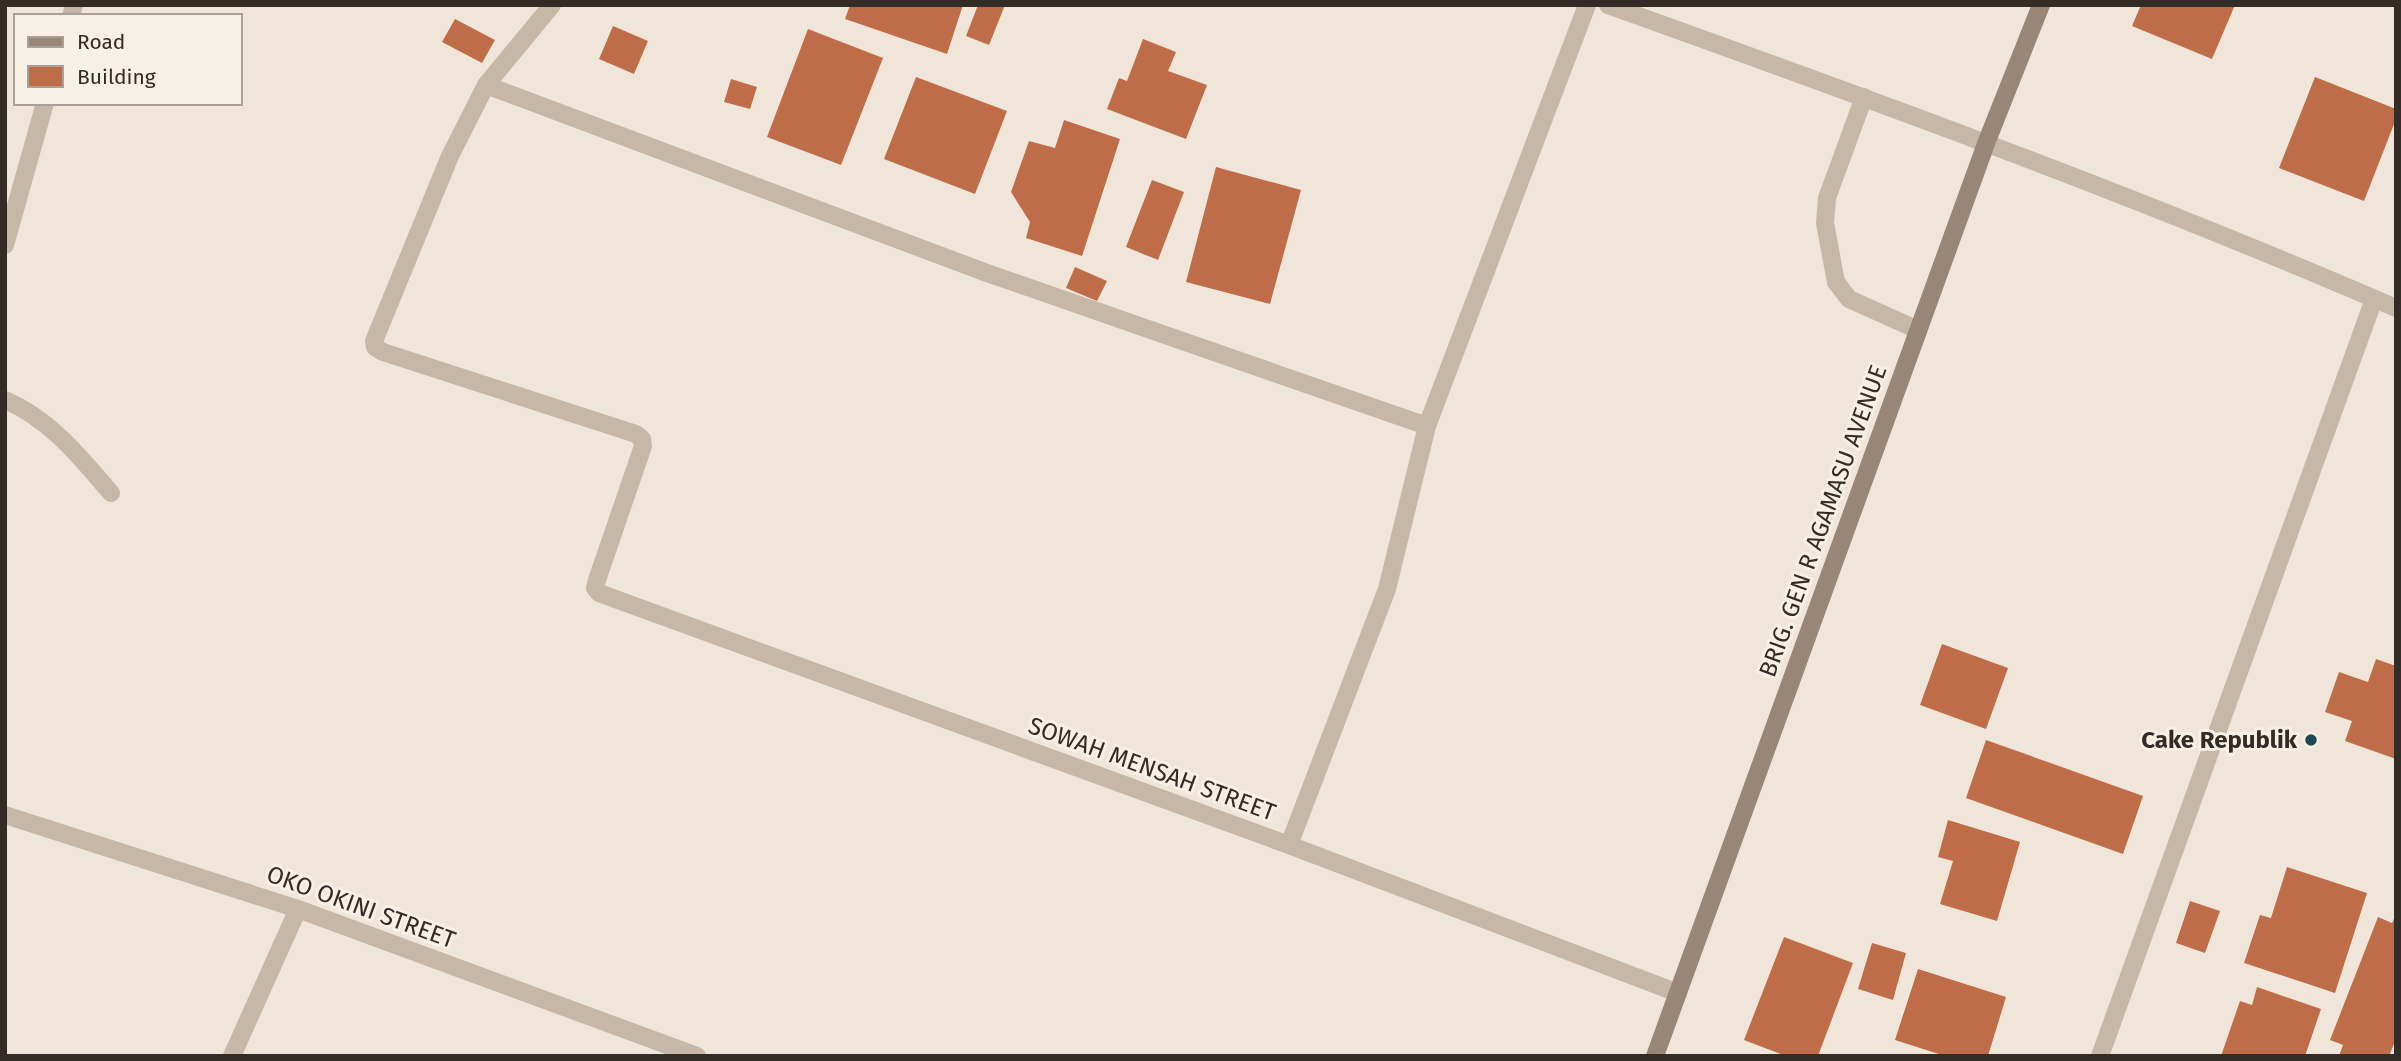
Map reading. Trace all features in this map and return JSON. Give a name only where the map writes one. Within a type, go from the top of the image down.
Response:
[{"type":"street","points":[[552,5],[486,85],[987,273],[1427,426]]},
{"type":"street","points":[[1289,845],[1387,589],[1427,426],[1587,5]]},
{"type":"street","points":[[1608,5],[1987,141],[2189,220],[2396,308]]},
{"type":"street","name":"BRIG. GEN R AGAMASU AVENUE","points":[[1655,1056],[1987,141],[2041,5]]},
{"type":"street","name":"SOWAH MENSAH STREET","points":[[486,85],[450,156],[374,341],[376,347],[383,352],[636,433],[642,439],[643,446],[595,588],[606,596],[1289,845],[1678,993]]},
{"type":"street","points":[[1864,97],[1827,198],[1825,223],[1836,282],[1849,299],[1919,330]]},
{"type":"street","points":[[5,245],[44,105]]},
{"type":"street","points":[[2100,1056],[2374,299]]},
{"type":"street","points":[[5,400],[26,409],[55,431],[111,493]]},
{"type":"street","name":"OKO OKINI STREET","points":[[5,815],[298,909],[697,1056]]},
{"type":"street","points":[[232,1056],[298,909]]},
{"type":"building","points":[[850,5],[963,5],[947,54],[845,19]]},
{"type":"building","points":[[978,5],[1005,5],[989,45],[966,36]]},
{"type":"building","points":[[2141,5],[2235,5],[2212,59],[2132,26]]},
{"type":"building","points":[[455,19],[495,40],[482,63],[442,42]]},
{"type":"building","points":[[613,26],[648,41],[634,74],[599,59]]},
{"type":"building","points":[[808,29],[883,58],[841,165],[767,137]]},
{"type":"building","points":[[1143,39],[1176,52],[1168,71],[1207,85],[1186,139],[1107,109],[1119,78],[1127,81]]},
{"type":"building","points":[[916,77],[1007,111],[975,194],[884,159]]},
{"type":"building","points":[[2315,77],[2396,109],[2396,119],[2364,201],[2279,168]]},
{"type":"building","points":[[731,79],[757,87],[750,109],[724,102]]},
{"type":"building","points":[[1064,120],[1120,139],[1082,256],[1026,238],[1030,222],[1011,192],[1029,141],[1055,148]]},
{"type":"building","points":[[1216,167],[1301,190],[1270,304],[1186,282]]},
{"type":"building","points":[[1152,180],[1184,192],[1158,260],[1126,247]]},
{"type":"building","points":[[1075,267],[1107,281],[1097,301],[1066,288]]},
{"type":"building","points":[[1942,644],[2008,668],[1986,729],[1920,705]]},
{"type":"building","points":[[2376,659],[2396,666],[2396,759],[2345,741],[2352,721],[2325,712],[2339,672],[2368,682]]},
{"type":"building","points":[[1986,740],[2143,796],[2123,854],[1966,798]]},
{"type":"building","points":[[1948,820],[2020,842],[1997,921],[1940,904],[1953,861],[1938,857]]},
{"type":"building","points":[[2287,867],[2367,893],[2335,993],[2244,963],[2260,915],[2271,918]]},
{"type":"building","points":[[2190,901],[2220,911],[2205,953],[2176,943]]},
{"type":"building","points":[[2396,914],[2396,1039],[2389,1056],[2339,1056],[2343,1045],[2330,1040],[2378,917],[2392,923]]},
{"type":"building","points":[[1784,937],[1853,963],[1818,1056],[1786,1056],[1744,1040]]},
{"type":"building","points":[[1872,943],[1906,953],[1893,1000],[1858,989]]},
{"type":"building","points":[[1918,969],[2006,997],[1988,1056],[1945,1056],[1895,1040]]},
{"type":"building","points":[[2257,987],[2321,1009],[2305,1056],[2221,1056],[2240,1001],[2252,1005]]},
{"type":"place","name":"Cake Republik","points":[[2311,740]]}]
